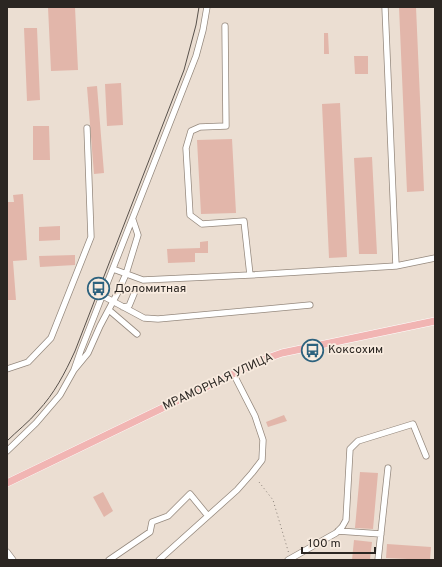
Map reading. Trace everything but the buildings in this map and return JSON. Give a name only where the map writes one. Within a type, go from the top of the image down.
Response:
[{"type":"main road","name":"МРАМОРНАЯ УЛИЦА","points":[[7,483],[262,360],[282,353],[435,321]]},
{"type":"street","points":[[7,451],[36,423],[60,395],[74,370],[196,56],[207,7]]},
{"type":"street","points":[[385,7],[396,266]]},
{"type":"street","points":[[225,26],[226,126],[200,127],[190,131],[186,148],[190,215],[202,224],[244,222],[250,275]]},
{"type":"street","points":[[7,369],[28,362],[51,338],[92,237],[87,128]]},
{"type":"street","points":[[74,370],[88,353],[126,274],[138,235],[133,220]]},
{"type":"street","points":[[113,269],[143,280],[396,266],[435,258]]},
{"type":"street","points":[[123,306],[128,306],[136,289]]},
{"type":"street","points":[[103,296],[144,318],[158,319],[310,305]]},
{"type":"street","points":[[109,310],[137,334]]},
{"type":"street","points":[[159,560],[237,490],[262,460],[263,440],[255,416],[233,373]]},
{"type":"street","points":[[289,559],[338,531],[342,527],[346,520],[350,450],[358,441],[413,424],[426,456]]},
{"type":"street","points":[[378,560],[388,468]]},
{"type":"street","points":[[109,560],[150,532],[152,522],[168,516],[190,494],[208,516]]},
{"type":"street","points":[[338,531],[381,534]]},
{"type":"street","points":[[7,552],[13,560]]},
{"type":"path","points":[[259,482],[273,500],[289,559]]},
{"type":"tram line","points":[[7,441],[31,419],[49,398],[75,351],[184,70],[196,25],[199,7]]},
{"type":"place","name":"Доломитная","points":[[99,289]]},
{"type":"place","name":"Коксохим","points":[[313,350]]}]
